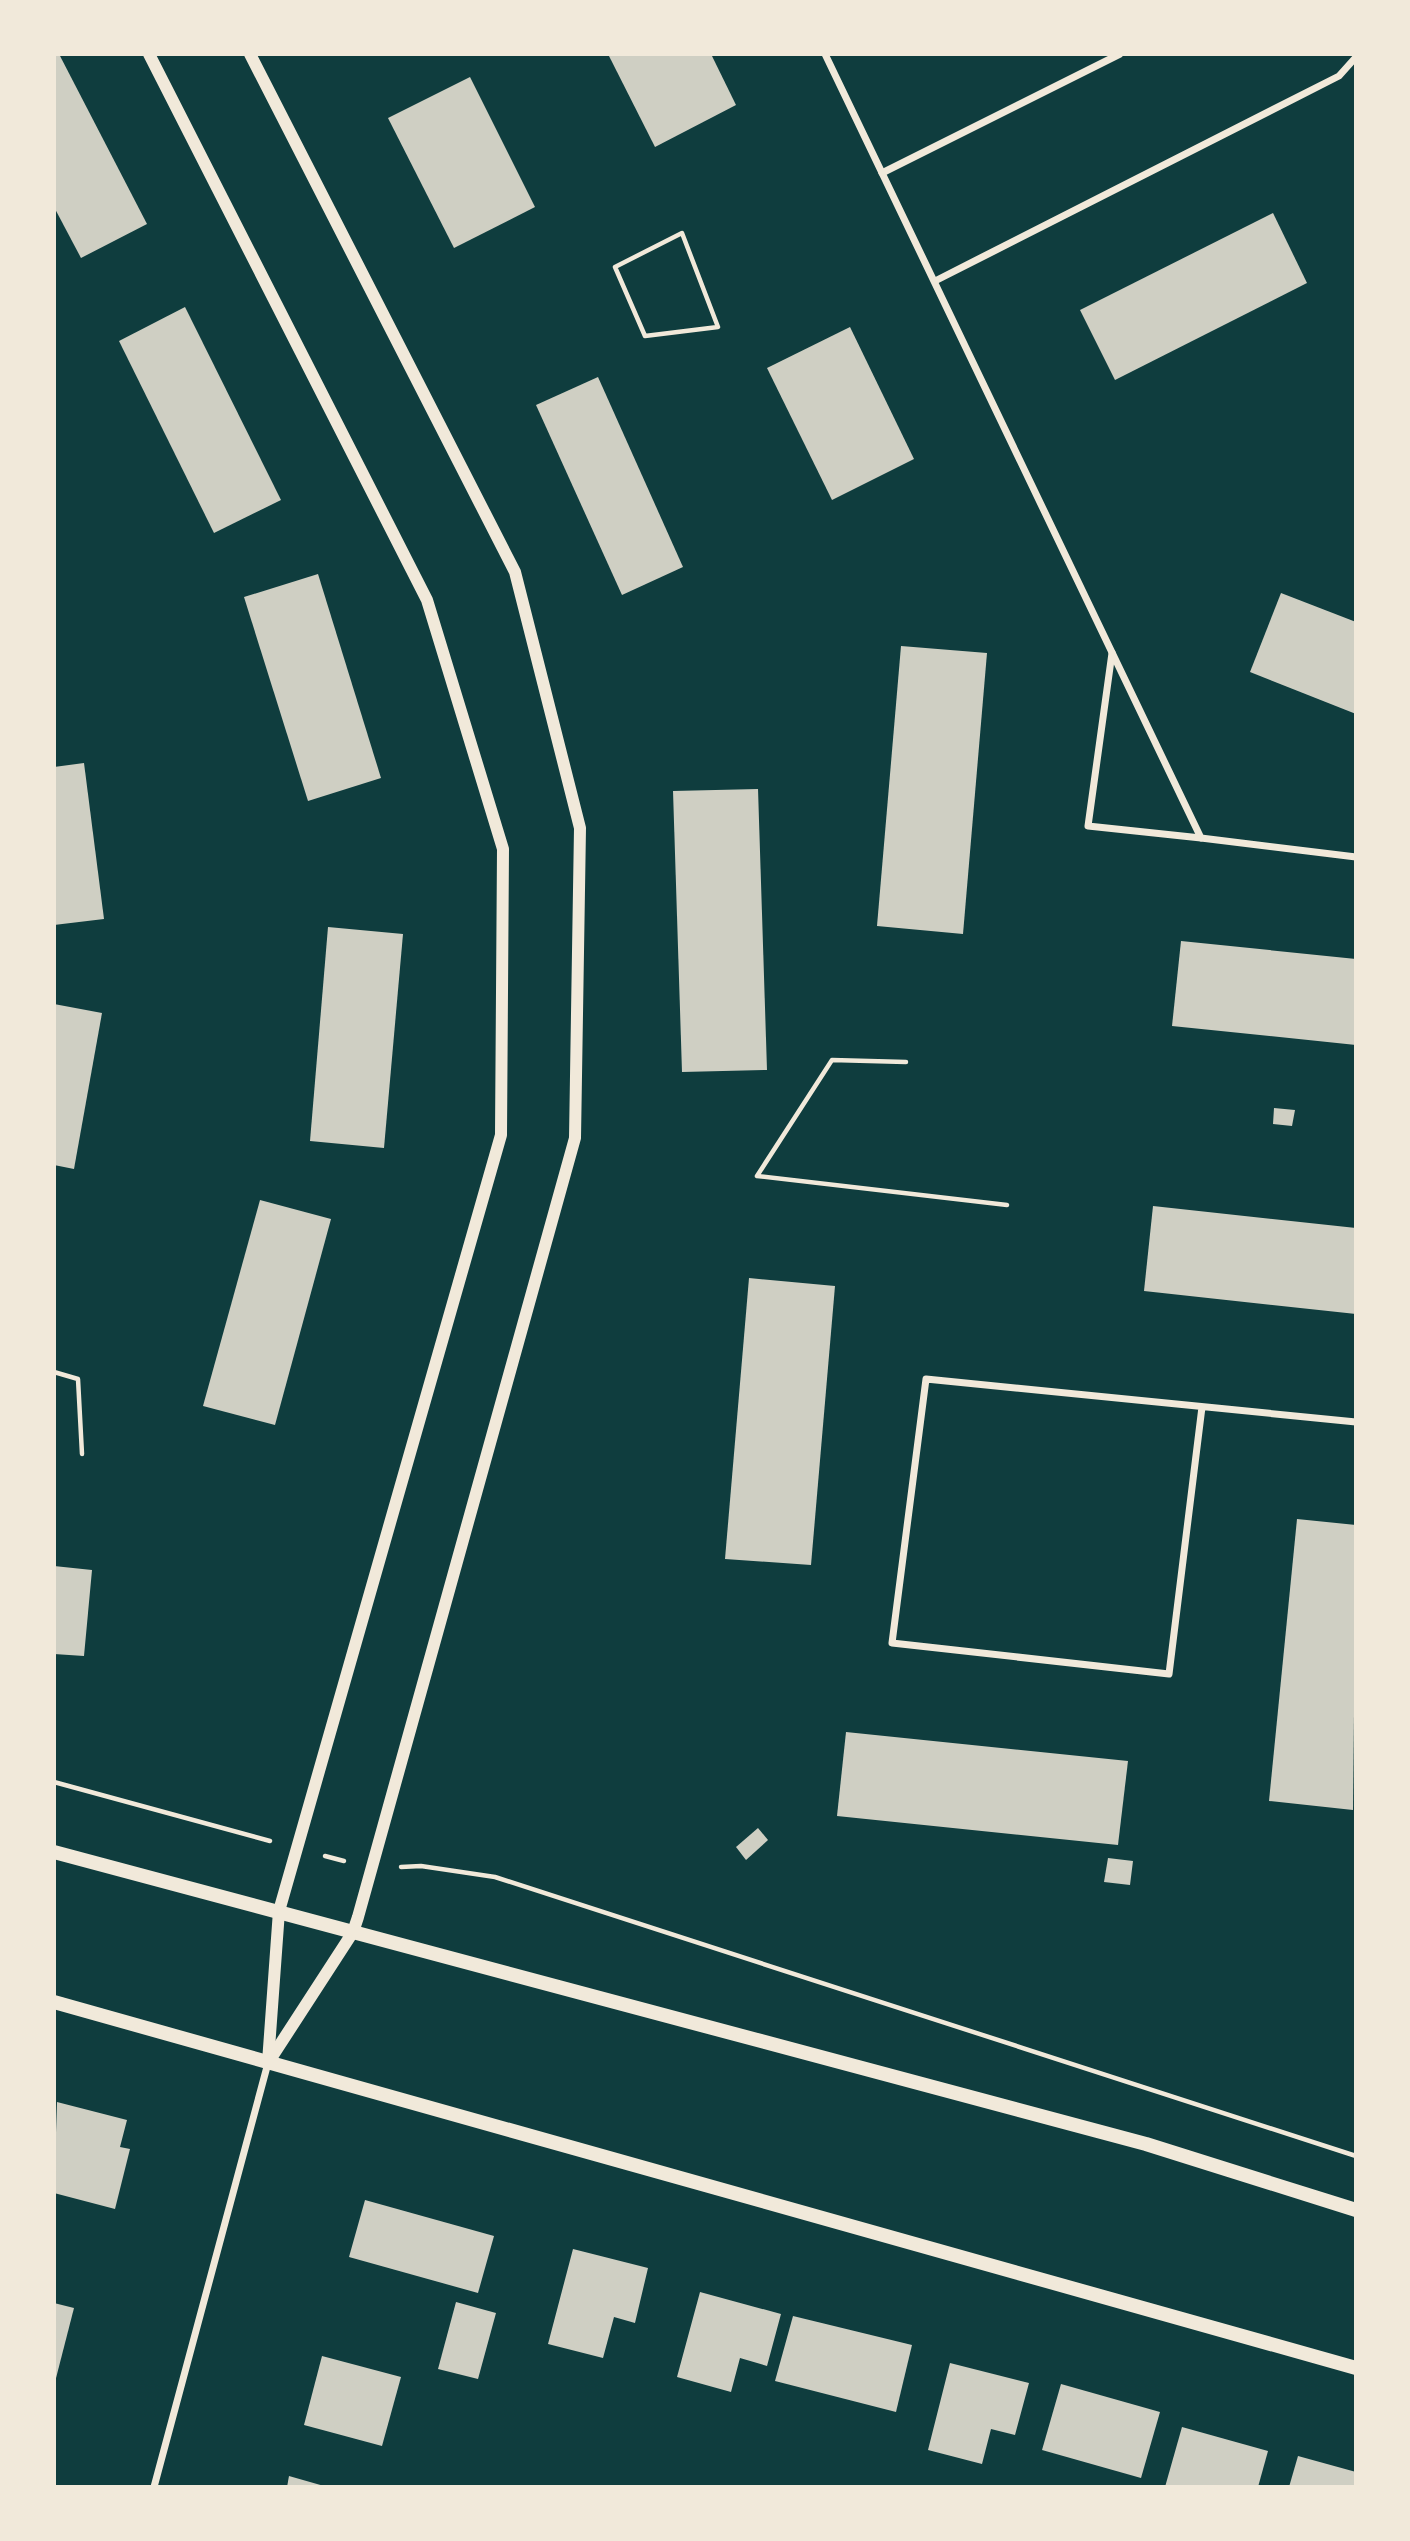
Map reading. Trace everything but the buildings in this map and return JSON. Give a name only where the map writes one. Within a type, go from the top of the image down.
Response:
[{"type":"main road","points":[[54,1852],[1146,2144],[1356,2210]]},
{"type":"main road","points":[[54,2002],[1356,2368]]},
{"type":"street","points":[[149,54],[427,600],[503,849],[501,1135],[279,1911],[268,2063],[154,2487]]},
{"type":"street","points":[[250,54],[515,572],[580,828],[575,1138],[373,1869],[353,1932],[268,2063]]},
{"type":"street","points":[[825,54],[1201,838]]},
{"type":"street","points":[[882,173],[1119,54]]},
{"type":"street","points":[[935,281],[1339,76],[1356,57]]},
{"type":"street","points":[[1112,652],[1088,826],[1356,858]]},
{"type":"street","points":[[1202,1407],[1169,1674],[892,1643],[926,1379],[1356,1422]]},
{"type":"path","points":[[682,233],[718,327],[645,336],[615,267],[682,233]]},
{"type":"path","points":[[906,1062],[832,1059],[757,1175],[1007,1205]]},
{"type":"path","points":[[54,1372],[78,1379],[82,1454]]},
{"type":"path","points":[[54,1782],[373,1869],[421,1866],[495,1877],[1356,2156]]}]
